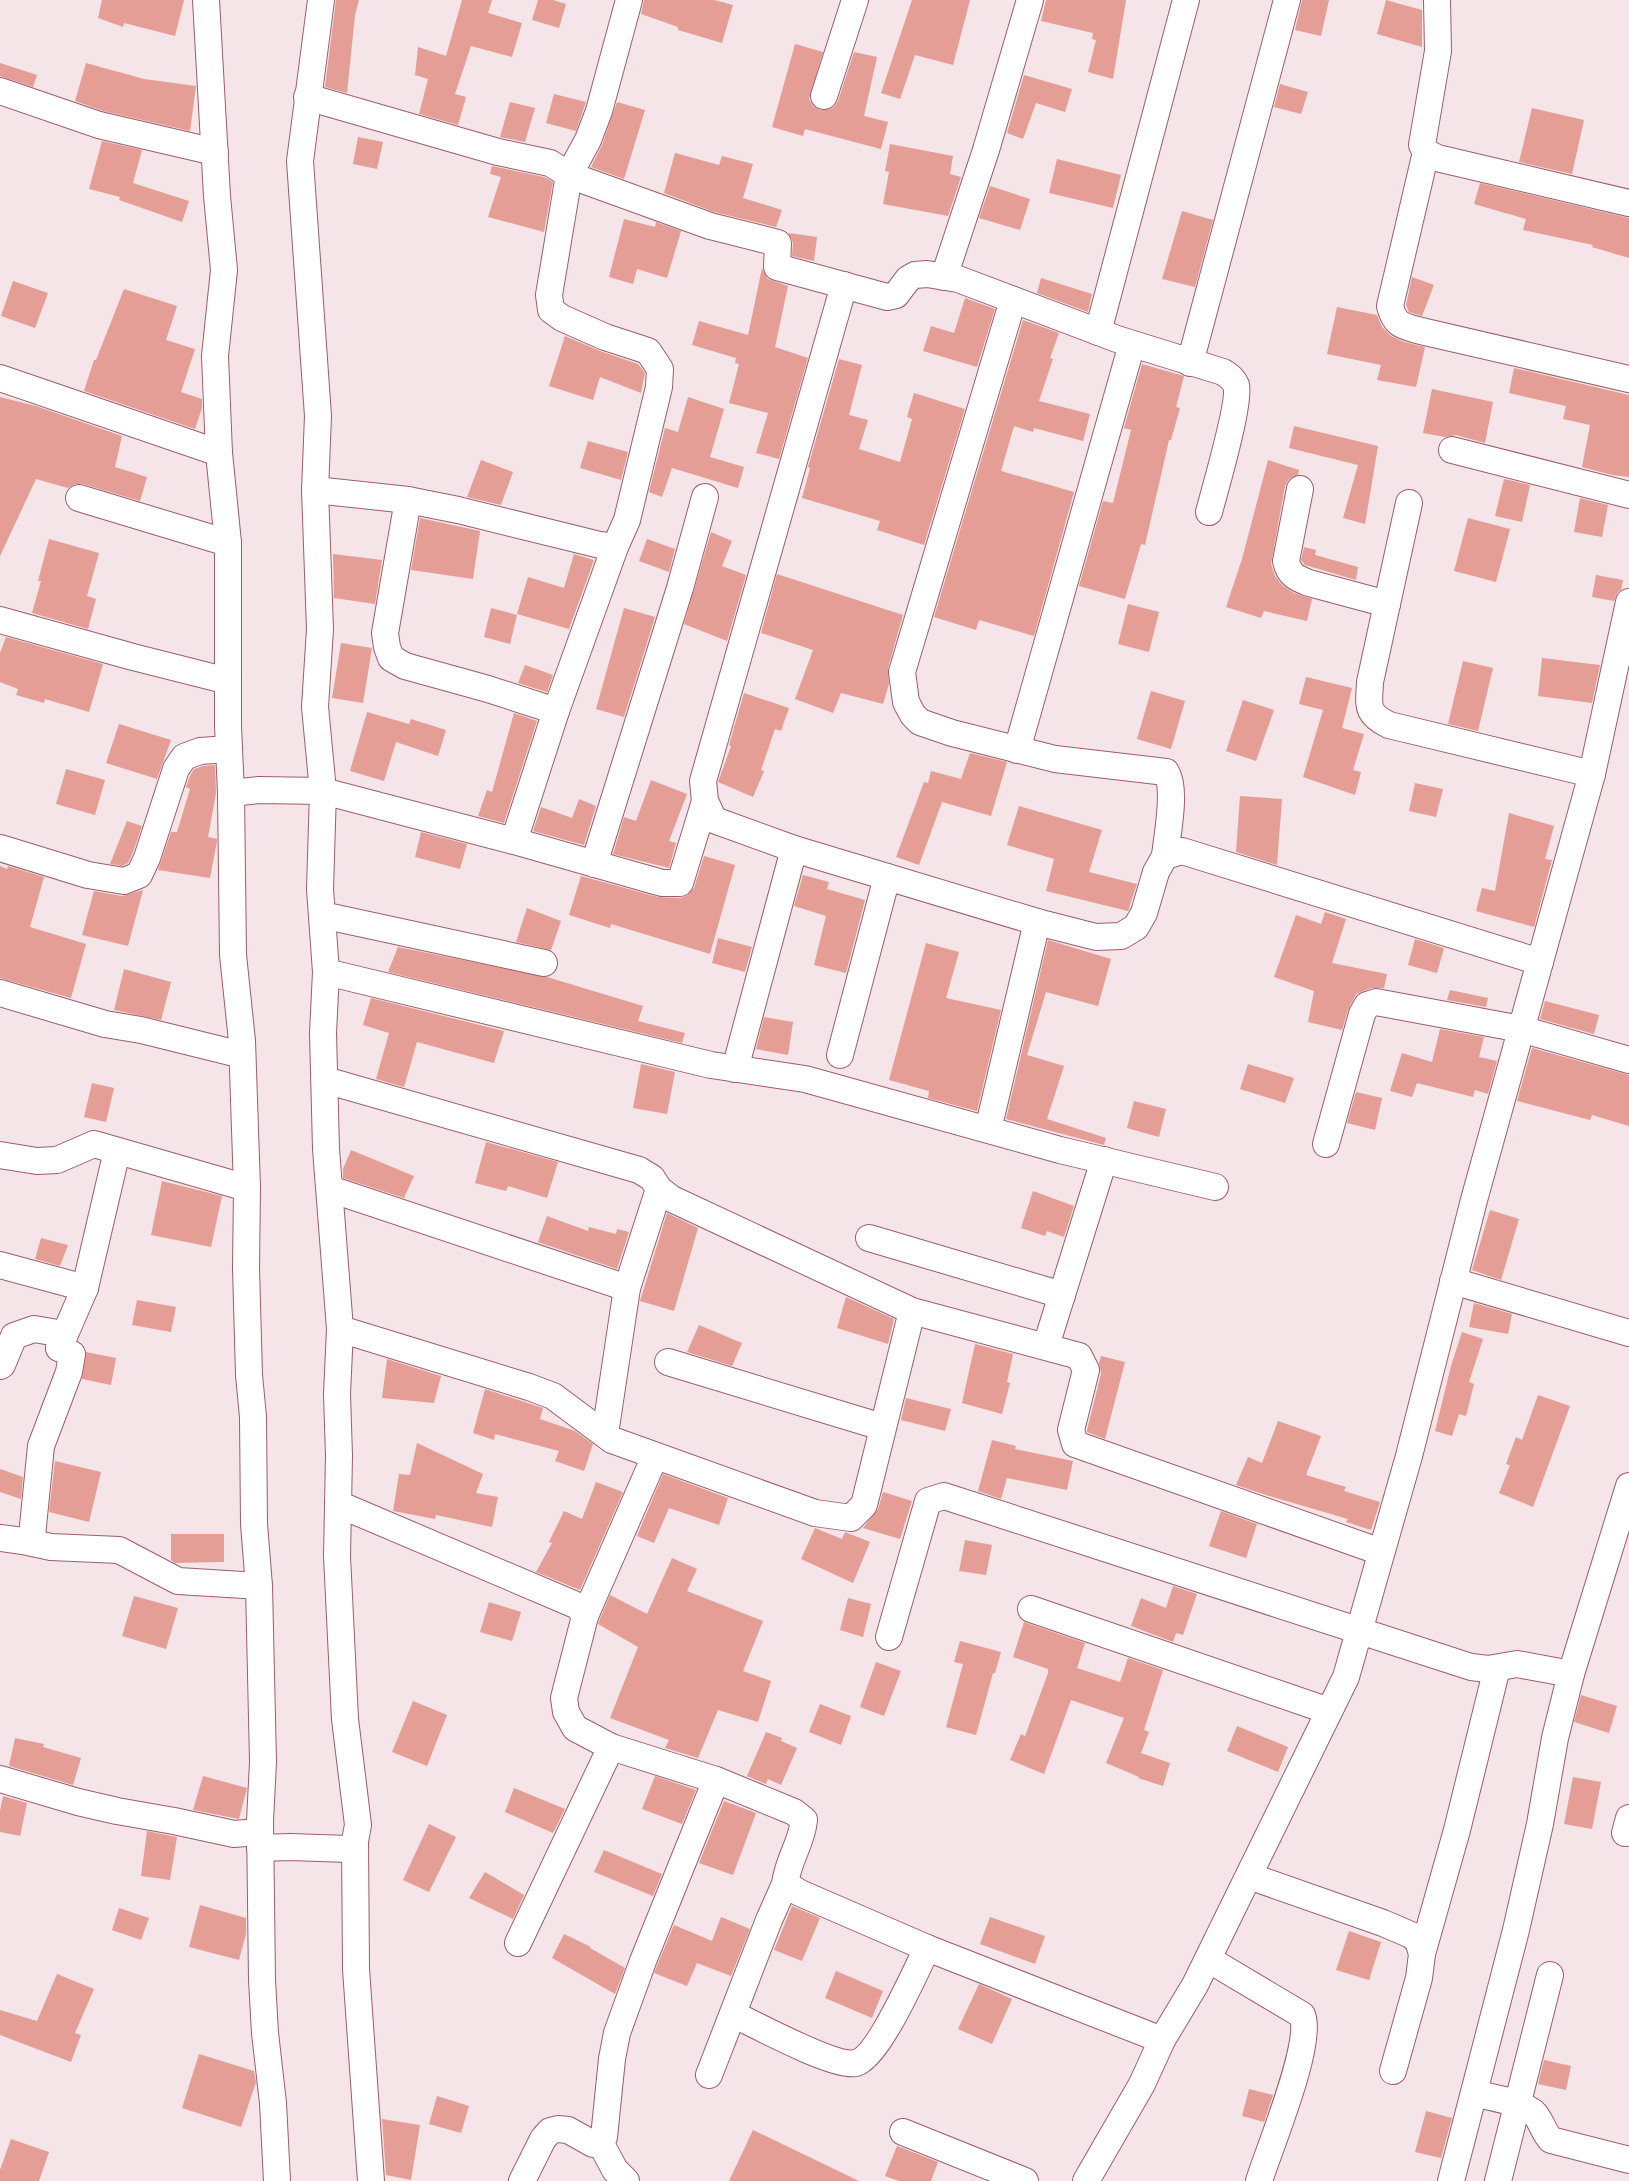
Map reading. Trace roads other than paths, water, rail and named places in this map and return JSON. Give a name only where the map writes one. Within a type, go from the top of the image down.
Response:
[{"type":"street","points":[[206,0],[224,270],[215,356],[219,453],[228,543],[233,955],[242,1055],[247,1188],[246,1268],[249,1375],[253,1417],[254,1524],[259,1586],[263,1762],[260,1840],[265,2033],[273,2103],[277,2181]]},
{"type":"street","points":[[321,0],[300,161],[318,416],[315,490],[320,629],[315,707],[320,889],[326,972],[323,1033],[326,1149],[340,1329],[337,1394],[339,1504],[337,1556],[345,1719],[358,1826],[352,1845],[356,1969],[371,2181]]},
{"type":"street","points":[[514,841],[556,711],[615,547],[627,520],[659,387],[660,369],[648,351],[604,337],[562,318],[551,310],[549,295],[569,176],[588,140],[599,111],[629,0]]},
{"type":"street","points":[[824,96],[855,0]]},
{"type":"street","points":[[945,277],[986,150],[1030,0]]},
{"type":"street","points":[[1098,332],[1186,0]]},
{"type":"street","points":[[1190,363],[1287,0]]},
{"type":"street","points":[[1437,0],[1438,51],[1422,145],[1426,152],[1437,158],[1629,203]]},
{"type":"street","points":[[0,91],[99,125],[215,152]]},
{"type":"street","points":[[307,96],[498,152],[550,163],[569,176],[710,226],[778,243],[777,267],[887,297],[896,295],[908,279],[915,275],[958,279],[1132,344],[1223,372],[1232,378],[1237,387],[1236,405],[1209,512]]},
{"type":"street","points":[[1426,152],[1390,306],[1393,318],[1400,325],[1421,331],[1629,379]]},
{"type":"street","points":[[844,285],[703,781],[705,801],[714,819],[794,849],[1096,937],[1120,936],[1136,927],[1144,913],[1156,872],[1165,856],[1171,793],[1170,778],[1166,772],[1055,759],[952,733],[920,722],[906,702],[902,672],[1013,300]]},
{"type":"street","points":[[1017,750],[1132,344]]},
{"type":"street","points":[[0,378],[219,453]]},
{"type":"street","points":[[1452,450],[1629,495]]},
{"type":"street","points":[[1300,489],[1286,561],[1288,571],[1309,583],[1387,604]]},
{"type":"street","points":[[315,490],[408,500],[615,547]]},
{"type":"street","points":[[594,864],[680,588],[705,496]]},
{"type":"street","points":[[79,498],[228,543]]},
{"type":"street","points":[[408,500],[385,633],[391,658],[405,666],[556,711]]},
{"type":"street","points":[[1408,503],[1370,682],[1369,708],[1375,718],[1389,725],[1592,774]]},
{"type":"street","points":[[1086,2181],[1142,2084],[1162,2040],[1195,1985],[1346,1677],[1623,660],[1629,602]]},
{"type":"street","points":[[0,620],[228,681]]},
{"type":"street","points":[[0,848],[88,875],[124,881],[139,875],[147,858],[176,769],[184,756],[200,751],[229,749]]},
{"type":"street","points":[[231,793],[259,790],[317,791],[514,841],[662,883],[680,883],[705,801]]},
{"type":"street","points":[[735,1069],[794,849]]},
{"type":"street","points":[[1165,856],[1182,850],[1212,858],[1540,962]]},
{"type":"street","points":[[840,1054],[887,877]]},
{"type":"street","points":[[322,915],[544,963]]},
{"type":"street","points":[[991,1117],[1037,921]]},
{"type":"street","points":[[326,972],[711,1065],[805,1079],[1049,1147],[1215,1187]]},
{"type":"street","points":[[0,993],[105,1023],[242,1055]]},
{"type":"street","points":[[1326,1144],[1362,1014],[1366,1005],[1376,1002],[1521,1029],[1629,1060]]},
{"type":"street","points":[[325,1080],[639,1170],[652,1178],[659,1189],[672,1199],[912,1311],[1079,1356],[1086,1370],[1071,1430],[1075,1444],[1381,1552]]},
{"type":"street","points":[[0,1155],[37,1161],[57,1160],[94,1144],[247,1188]]},
{"type":"street","points":[[59,1348],[85,1288],[117,1151]]},
{"type":"street","points":[[1046,1346],[1104,1160]]},
{"type":"street","points":[[604,1434],[627,1288],[659,1189]]},
{"type":"street","points":[[330,1190],[627,1288]]},
{"type":"street","points":[[869,1238],[1062,1295]]},
{"type":"street","points":[[0,1265],[85,1288]]},
{"type":"street","points":[[1453,1281],[1629,1333]]},
{"type":"street","points":[[340,1329],[554,1396],[612,1440],[815,1513],[851,1518],[864,1505],[912,1311]]},
{"type":"street","points":[[0,1366],[14,1336],[25,1331],[34,1329],[64,1334],[59,1348]]},
{"type":"street","points":[[11,1540],[32,1536],[41,1446],[69,1372],[72,1354],[59,1348]]},
{"type":"street","points":[[668,1362],[882,1427]]},
{"type":"street","points":[[655,1456],[585,1616],[564,1698],[566,1712],[575,1728],[611,1747],[716,1780],[794,1812],[804,1820],[803,1831],[787,1867],[785,1884],[710,2075]]},
{"type":"street","points":[[1451,2181],[1540,1824],[1555,1738],[1571,1674],[1624,1523],[1629,1486]]},
{"type":"street","points":[[889,1636],[928,1501],[944,1496],[1471,1667],[1497,1668],[1517,1664],[1571,1674]]},
{"type":"street","points":[[339,1504],[578,1606],[585,1616]]},
{"type":"street","points":[[11,1540],[51,1547],[119,1550],[178,1581],[259,1586]]},
{"type":"street","points":[[1031,1609],[1329,1711]]},
{"type":"street","points":[[1393,2071],[1419,1978],[1422,1954],[1497,1668]]},
{"type":"street","points":[[519,1942],[611,1747]]},
{"type":"street","points":[[0,1779],[68,1800],[290,1847],[352,1845]]},
{"type":"street","points":[[522,2181],[543,2139],[550,2131],[568,2130],[593,2144],[600,2142],[604,2137],[617,2033],[643,1961],[716,1780]]},
{"type":"street","points":[[1249,1876],[1411,1935],[1418,1941],[1422,1954]]},
{"type":"street","points":[[785,1884],[800,1893],[927,1948],[1162,2040]]},
{"type":"street","points":[[733,2014],[822,2056],[844,2064],[856,2063],[866,2057],[879,2042],[927,1948]]},
{"type":"street","points":[[1208,1959],[1302,2015],[1305,2022],[1299,2063],[1259,2181]]},
{"type":"street","points":[[1498,2181],[1550,1974]]},
{"type":"street","points":[[1474,2093],[1518,2105],[1534,2113],[1544,2133],[1551,2139],[1629,2160]]},
{"type":"street","points":[[903,2132],[1025,2181]]},
{"type":"street","points":[[600,2142],[615,2170],[626,2181]]}]
